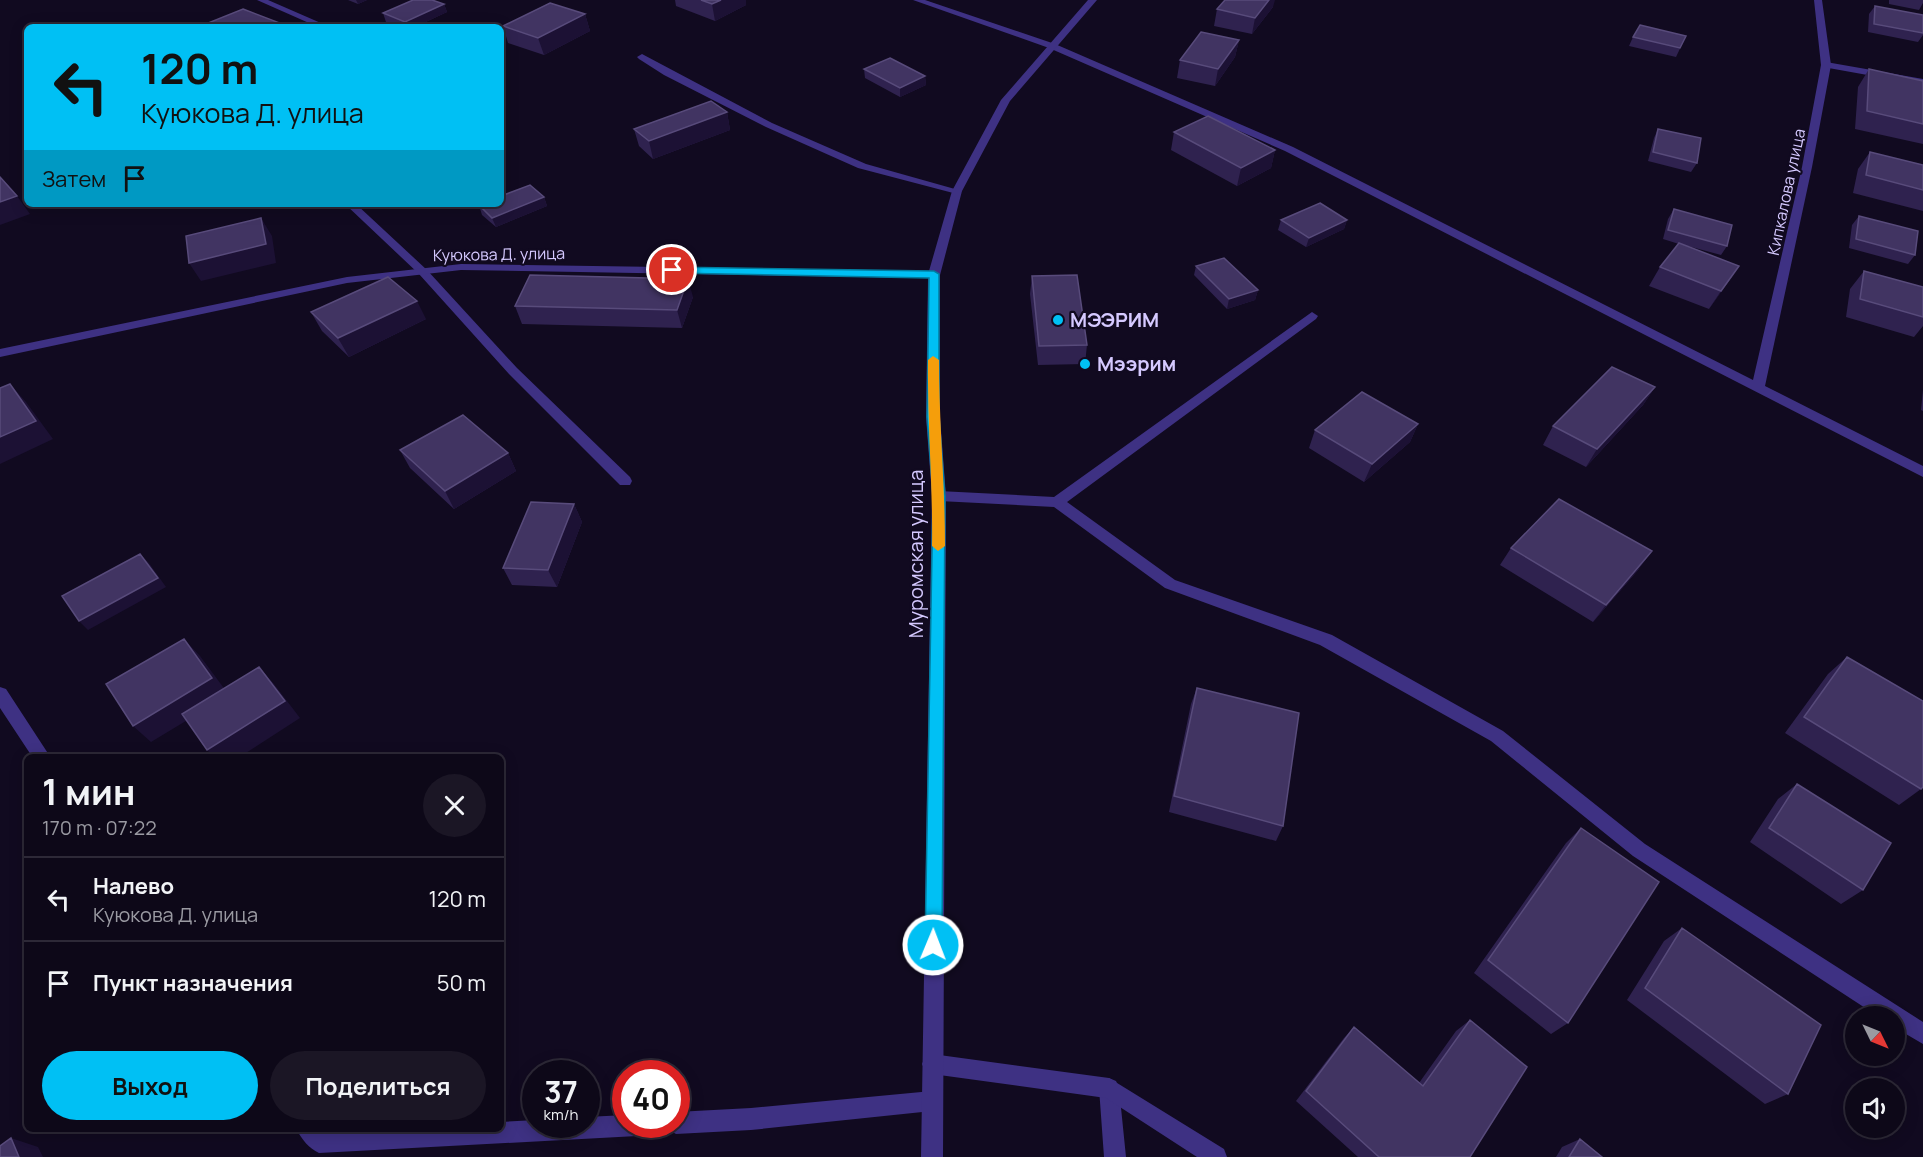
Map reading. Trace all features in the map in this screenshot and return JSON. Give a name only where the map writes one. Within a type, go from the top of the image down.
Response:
[{"type":"street","points":[[261,0],[319,24]]},
{"type":"street","points":[[917,0],[1052,46],[1289,149],[1923,472]]},
{"type":"street","name":"Муромская улица","points":[[932,1157],[939,496],[933,417],[934,274],[957,191],[1006,100],[1093,0]]},
{"type":"street","name":"Кипкалова улица","points":[[1758,388],[1807,167],[1826,65],[1818,0]]},
{"type":"street","points":[[642,57],[667,73],[769,125],[861,166],[957,191]]},
{"type":"street","points":[[1826,65],[1923,82]]},
{"type":"street","points":[[353,207],[423,272],[513,371],[626,481]]},
{"type":"street","name":"Куюкова Д. улица","points":[[0,353],[347,280],[461,267],[934,274]]},
{"type":"street","points":[[1057,502],[1312,316]]},
{"type":"street","points":[[939,496],[1057,502],[1170,584],[1326,640],[1497,736],[1639,850],[1923,1034]]},
{"type":"street","points":[[0,694],[40,754]]},
{"type":"street","points":[[932,1064],[1109,1088],[1216,1157]]},
{"type":"street","points":[[1109,1088],[1115,1157]]},
{"type":"street","points":[[690,1122],[752,1119],[932,1101]]},
{"type":"street","points":[[315,1143],[612,1126]]},
{"type":"building","points":[[413,0],[432,0],[444,4],[405,22],[383,13]]},
{"type":"building","points":[[701,0],[721,0],[712,4]]},
{"type":"building","points":[[1225,0],[1269,0],[1255,18],[1217,9]]},
{"type":"building","points":[[550,3],[585,14],[538,38],[504,26]]},
{"type":"building","points":[[1875,6],[1923,15],[1923,33],[1874,24]]},
{"type":"building","points":[[243,9],[277,22],[273,24],[206,24]]},
{"type":"building","points":[[1640,25],[1686,36],[1680,48],[1633,37]]},
{"type":"building","points":[[1201,32],[1239,40],[1218,69],[1180,60]]},
{"type":"building","points":[[890,58],[925,76],[900,88],[864,69]]},
{"type":"building","points":[[1869,69],[1923,81],[1923,124],[1867,111]]},
{"type":"building","points":[[711,101],[727,112],[649,141],[634,129]]},
{"type":"building","points":[[1208,116],[1275,150],[1241,168],[1174,132]]},
{"type":"building","points":[[1658,129],[1701,138],[1697,163],[1653,152]]},
{"type":"building","points":[[1870,152],[1923,165],[1923,190],[1866,175]]},
{"type":"building","points":[[0,177],[17,196],[0,202]]},
{"type":"building","points":[[530,185],[544,197],[492,218],[481,207],[504,207],[504,195]]},
{"type":"building","points":[[1320,203],[1347,220],[1309,238],[1281,220]]},
{"type":"building","points":[[1674,209],[1732,225],[1727,246],[1668,230]]},
{"type":"building","points":[[1859,216],[1918,231],[1915,255],[1856,239]]},
{"type":"building","points":[[261,218],[266,244],[189,263],[186,236]]},
{"type":"building","points":[[1679,243],[1739,266],[1721,291],[1660,267]]},
{"type":"building","points":[[1224,258],[1258,290],[1229,299],[1196,266]]},
{"type":"building","points":[[1864,271],[1923,287],[1923,317],[1860,299]]},
{"type":"building","points":[[530,275],[688,279],[677,310],[515,306]]},
{"type":"building","points":[[1077,275],[1087,345],[1039,346],[1032,276]]},
{"type":"building","points":[[388,277],[417,301],[338,338],[311,312]]},
{"type":"building","points":[[1612,367],[1655,387],[1597,449],[1553,426]]},
{"type":"building","points":[[10,384],[36,421],[0,437],[0,388]]},
{"type":"building","points":[[1362,392],[1418,424],[1372,464],[1315,430]]},
{"type":"building","points":[[463,415],[508,453],[445,491],[400,450]]},
{"type":"building","points":[[1559,499],[1652,551],[1606,605],[1511,548]]},
{"type":"building","points":[[531,502],[574,504],[548,570],[503,568]]},
{"type":"building","points":[[140,554],[158,578],[79,621],[62,596]]},
{"type":"building","points":[[184,639],[212,678],[133,726],[106,684]]},
{"type":"building","points":[[1847,657],[1923,701],[1923,787],[1921,789],[1804,717]]},
{"type":"building","points":[[259,667],[285,701],[207,750],[182,714]]},
{"type":"building","points":[[1197,688],[1299,713],[1283,826],[1174,796]]},
{"type":"building","points":[[1797,784],[1891,843],[1863,890],[1769,828]]},
{"type":"building","points":[[1581,828],[1659,882],[1568,1023],[1488,960]]},
{"type":"building","points":[[1682,928],[1821,1025],[1788,1094],[1645,988]]},
{"type":"building","points":[[1470,1020],[1527,1067],[1470,1157],[1379,1157],[1306,1091],[1354,1027],[1423,1086]]},
{"type":"building","points":[[11,1138],[19,1157],[0,1157],[0,1146]]},
{"type":"building","points":[[1580,1139],[1602,1157],[1569,1157]]},
{"type":"slow traffic","points":[[933,360],[933,417],[939,496],[938,546]]},
{"type":"place","name":"МЭЭРИМ","points":[[1058,320]]},
{"type":"place","name":"Мээрим","points":[[1085,364]]},
{"type":"route","points":[[672,270],[934,274],[933,417],[939,496],[933,945]]}]
